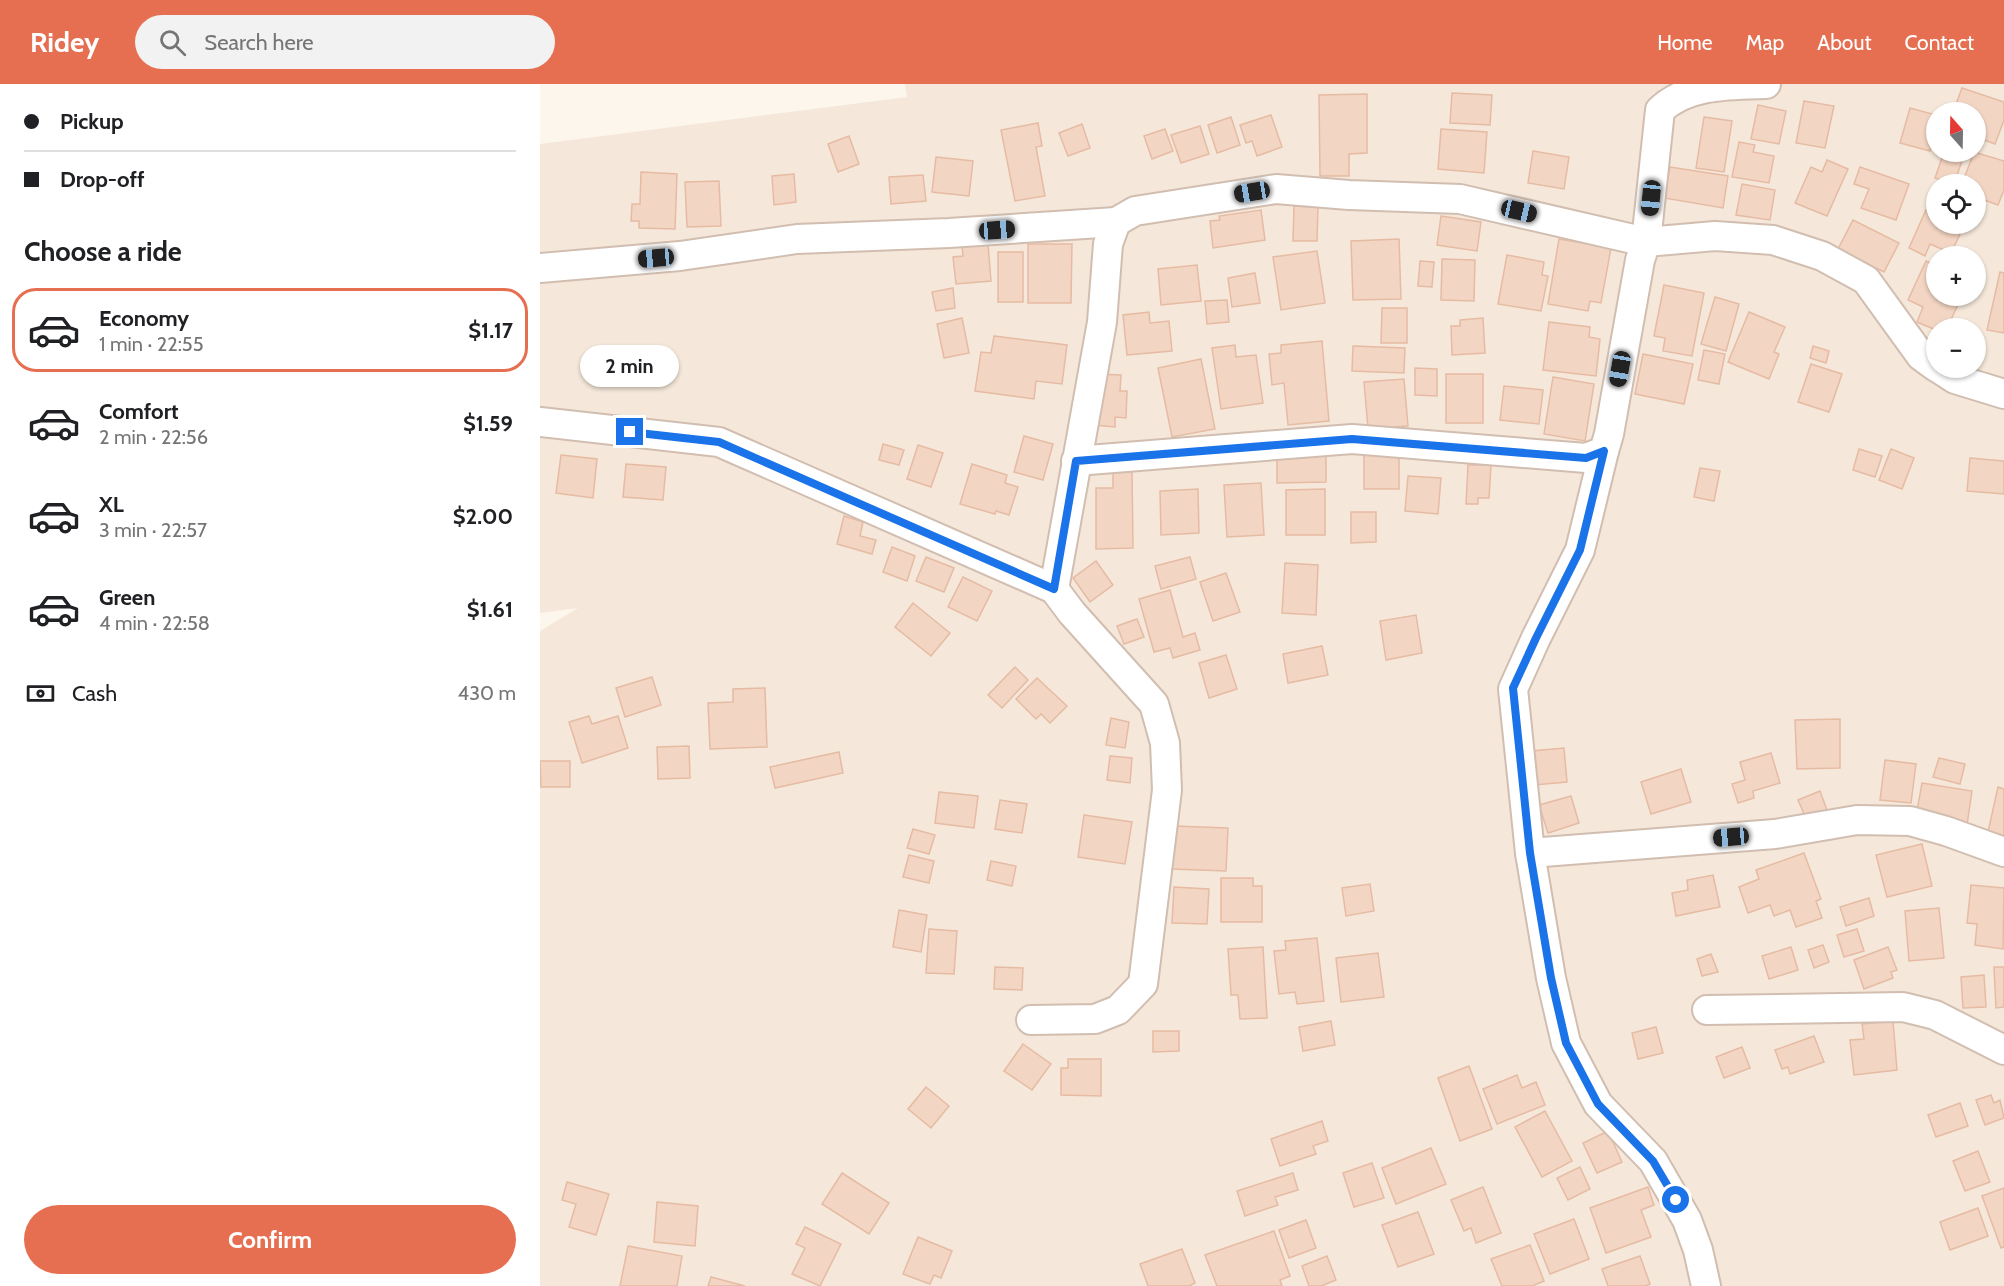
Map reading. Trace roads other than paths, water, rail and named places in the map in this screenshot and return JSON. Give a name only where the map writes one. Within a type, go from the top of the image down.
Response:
[{"type":"street","points":[[1706,1286],[1698,1250],[1687,1220],[1653,1161],[1598,1104],[1566,1043],[1551,978],[1530,853],[1513,688],[1580,550],[1604,451],[1640,260],[1646,242],[1660,110],[1672,98],[1708,86],[1766,84]]},
{"type":"street","points":[[540,268],[680,256],[796,239],[949,234],[1116,222],[1135,211],[1276,189],[1349,195],[1460,199],[1646,242],[1715,237],[1773,240],[1822,256],[1866,280],[1921,356],[1926,359]]},
{"type":"street","points":[[1054,589],[1102,322],[1108,244],[1116,222]]},
{"type":"street","points":[[1954,378],[2004,394]]},
{"type":"street","points":[[540,422],[719,442],[1054,589],[1072,613],[1154,704],[1165,743],[1167,790],[1143,984],[1118,1010],[1095,1019],[1030,1020]]},
{"type":"street","points":[[1076,461],[1352,439],[1586,458],[1604,451]]},
{"type":"street","points":[[1530,853],[1775,834],[1857,820],[1910,821],[2004,852]]},
{"type":"street","points":[[1707,1010],[1903,1007],[1935,1015],[2004,1050]]}]
